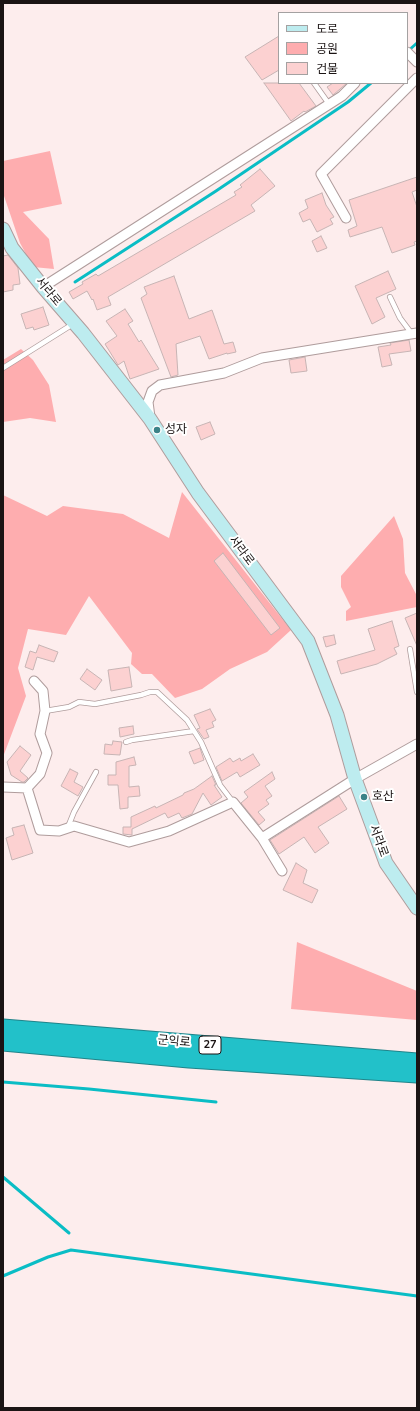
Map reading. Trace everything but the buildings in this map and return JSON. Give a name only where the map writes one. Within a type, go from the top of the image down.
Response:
[{"type":"highway","name":"군익로","points":[[3,1028],[417,1062]]},
{"type":"highway","name":"군익로","points":[[3,1042],[189,1059],[417,1074]]},
{"type":"street","points":[[409,53],[417,62]]},
{"type":"street","points":[[346,218],[321,174],[417,78]]},
{"type":"street","points":[[43,287],[342,96],[354,84]]},
{"type":"street","name":"서라로","points":[[3,229],[12,248],[150,419],[198,493],[308,641],[337,716],[356,779],[386,863],[417,908]]},
{"type":"street","points":[[150,419],[148,402],[152,391],[160,386],[224,374],[262,358],[415,334]]},
{"type":"street","points":[[3,787],[27,788],[40,774],[47,753],[40,734],[45,711],[43,691],[34,681]]},
{"type":"street","points":[[262,838],[356,779],[417,744]]},
{"type":"street","points":[[27,788],[40,830],[59,831],[74,826],[130,842],[169,831],[233,802],[262,838],[282,871]]},
{"type":"lane","points":[[315,84],[329,104]]},
{"type":"lane","points":[[390,297],[400,318],[415,334]]},
{"type":"lane","points":[[3,368],[74,324]]},
{"type":"lane","points":[[410,649],[417,692]]},
{"type":"lane","points":[[45,711],[69,707],[79,702],[95,704],[141,696],[150,692],[157,692],[187,720],[201,742],[220,785],[233,802]]},
{"type":"lane","points":[[126,742],[194,731]]},
{"type":"lane","points":[[68,828],[74,812],[96,772]]},
{"type":"green space","points":[[50,151],[62,204],[23,212],[49,239],[54,269],[33,267],[20,243],[3,193],[3,161]]},
{"type":"green space","points":[[21,349],[33,360],[49,385],[56,422],[30,418],[3,422],[3,360]]},
{"type":"green space","points":[[182,492],[291,630],[267,652],[230,669],[202,689],[175,698],[152,674],[142,674],[131,664],[132,653],[89,596],[66,635],[28,629],[18,668],[26,696],[3,757],[3,495],[47,516],[63,506],[123,514],[169,538]]},
{"type":"green space","points":[[394,516],[403,539],[405,573],[417,596],[417,607],[346,621],[346,611],[351,607],[341,587],[341,576]]},
{"type":"green space","points":[[297,942],[417,991],[417,1020],[291,1009]]},
{"type":"waterway","points":[[408,51],[417,43]]},
{"type":"waterway","points":[[75,282],[216,191],[348,102],[370,84]]},
{"type":"waterway","points":[[3,1082],[216,1102]]},
{"type":"waterway","points":[[3,1177],[69,1233]]},
{"type":"waterway","points":[[3,1276],[48,1257],[71,1250],[417,1296]]},
{"type":"place","name":"성자","points":[[157,430]]},
{"type":"place","name":"호산","points":[[364,797]]}]
